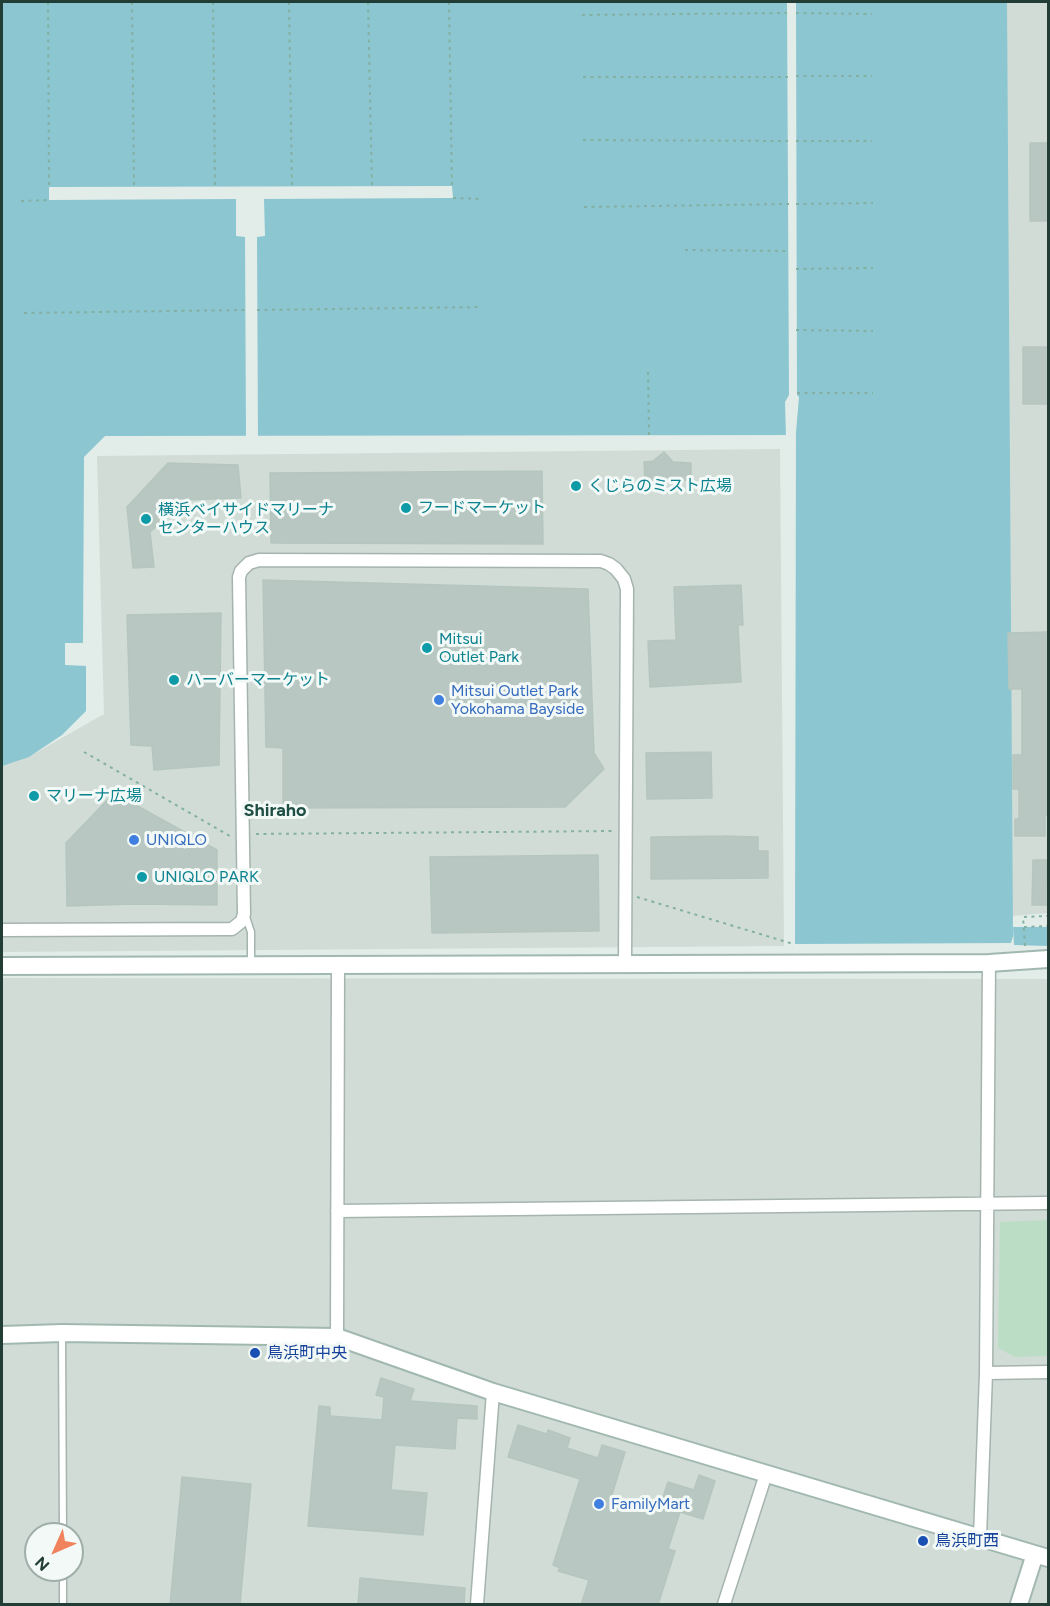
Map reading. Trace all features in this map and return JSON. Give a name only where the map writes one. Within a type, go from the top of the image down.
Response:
[{"type":"street","points":[[2,930],[232,929],[242,921],[244,914],[239,577],[249,563],[259,560],[600,561],[616,569],[624,579],[627,589],[625,963]]},
{"type":"street","points":[[2,966],[989,963],[1048,959]]},
{"type":"street","points":[[980,1537],[986,1373],[989,963]]},
{"type":"street","points":[[337,1337],[338,964]]},
{"type":"street","points":[[337,1211],[1048,1203]]},
{"type":"street","points":[[2,1335],[62,1333],[337,1337],[494,1392],[1042,1556],[1019,1605]]},
{"type":"street","points":[[986,1373],[1048,1372]]},
{"type":"street","points":[[477,1605],[494,1392]]},
{"type":"street","points":[[724,1605],[766,1474]]},
{"type":"lane","points":[[244,914],[251,932],[250,965]]},
{"type":"lane","points":[[62,1333],[63,1522]]},
{"type":"lane","points":[[63,1582],[63,1605]]},
{"type":"path","points":[[48,2],[49,187]]},
{"type":"path","points":[[132,2],[134,187]]},
{"type":"path","points":[[213,2],[214,187]]},
{"type":"path","points":[[290,2],[292,186]]},
{"type":"path","points":[[368,2],[372,186]]},
{"type":"path","points":[[449,2],[453,186]]},
{"type":"path","points":[[582,15],[787,13]]},
{"type":"path","points":[[796,13],[872,14]]},
{"type":"path","points":[[796,76],[872,76]]},
{"type":"path","points":[[583,77],[788,77]]},
{"type":"path","points":[[583,140],[788,141]]},
{"type":"path","points":[[796,141],[872,141]]},
{"type":"path","points":[[453,198],[482,199]]},
{"type":"path","points":[[21,201],[49,200]]},
{"type":"path","points":[[796,204],[873,203]]},
{"type":"path","points":[[584,207],[789,204]]},
{"type":"path","points":[[685,250],[789,251]]},
{"type":"path","points":[[796,269],[873,268]]},
{"type":"path","points":[[257,310],[481,307]]},
{"type":"path","points":[[24,313],[245,310]]},
{"type":"path","points":[[796,330],[873,331]]},
{"type":"path","points":[[648,372],[649,435]]},
{"type":"path","points":[[797,393],[873,393]]},
{"type":"path","points":[[84,752],[231,837]]},
{"type":"path","points":[[253,834],[616,831]]},
{"type":"path","points":[[636,896],[790,943],[792,948]]},
{"type":"path","points":[[1025,948],[1023,917],[1047,916]]},
{"type":"path","points":[[1023,927],[1048,926]]},
{"type":"shaded area","points":[[1003,2],[1048,2],[1048,913],[1012,916]]},
{"type":"shaded area","points":[[780,449],[784,946],[2,952],[2,763],[32,755],[104,714],[97,456]]},
{"type":"shaded area","points":[[2,978],[1048,979],[1048,1604],[2,1604]]},
{"type":"green space","points":[[1048,1220],[1048,1356],[1015,1357],[998,1348],[1000,1222]]},
{"type":"water","points":[[2,2],[1007,2],[1013,936],[1011,943],[795,944],[796,435],[105,436],[84,457],[83,643],[65,643],[65,665],[86,666],[86,711],[62,735],[29,757],[2,766]]},
{"type":"water","points":[[1013,927],[1048,927],[1048,946],[1014,945]]},
{"type":"pier","points":[[787,2],[796,2],[797,395],[799,397],[795,444],[794,438],[786,438],[785,402],[789,395]]},
{"type":"pier","points":[[452,186],[453,198],[264,199],[265,236],[257,237],[258,439],[246,439],[245,237],[236,236],[236,199],[49,200],[49,187]]},
{"type":"building","points":[[1030,143],[1048,143],[1048,221],[1030,221]]},
{"type":"building","points":[[1023,347],[1048,347],[1048,404],[1023,404]]},
{"type":"building","points":[[664,452],[673,462],[691,463],[691,480],[645,481],[644,462],[653,461]]},
{"type":"building","name":"横浜ベイサイドマリーナ センターハウス","points":[[168,463],[238,465],[241,498],[185,500],[150,532],[154,567],[133,568],[127,507]]},
{"type":"building","name":"フードマーケット","points":[[542,471],[543,544],[271,543],[270,473]]},
{"type":"building","name":"Mitsui Outlet Park","points":[[263,580],[588,589],[594,753],[604,769],[565,807],[283,808],[283,748],[266,747]]},
{"type":"building","points":[[741,585],[743,625],[738,625],[741,682],[650,687],[648,641],[676,640],[674,587]]},
{"type":"building","name":"ハーバーマーケット","points":[[221,613],[219,765],[154,770],[152,746],[131,745],[127,615]]},
{"type":"building","points":[[1048,632],[1048,815],[1045,815],[1045,836],[1015,836],[1015,819],[1019,819],[1019,789],[1013,789],[1013,755],[1022,755],[1022,689],[1009,689],[1008,633]]},
{"type":"building","points":[[711,752],[712,798],[647,799],[646,753]]},
{"type":"building","name":"UNIQLO PARK","points":[[114,793],[217,850],[217,905],[67,906],[66,843]]},
{"type":"building","points":[[651,837],[758,837],[758,851],[768,851],[768,878],[651,879]]},
{"type":"building","points":[[598,855],[599,931],[432,933],[430,857]]},
{"type":"building","points":[[1033,860],[1047,860],[1048,905],[1032,905]]},
{"type":"building","points":[[381,1378],[414,1389],[410,1401],[477,1406],[477,1419],[457,1418],[455,1449],[395,1445],[391,1490],[427,1493],[423,1535],[308,1526],[319,1406],[330,1407],[330,1416],[382,1420],[384,1397],[376,1395]]},
{"type":"building","points":[[518,1425],[547,1434],[548,1430],[570,1438],[567,1448],[598,1458],[602,1445],[625,1452],[611,1498],[658,1512],[668,1482],[694,1490],[699,1475],[715,1481],[703,1519],[680,1512],[668,1549],[675,1551],[658,1605],[581,1605],[589,1580],[558,1571],[560,1568],[553,1565],[580,1479],[508,1457]]},
{"type":"building","points":[[182,1477],[251,1484],[240,1605],[170,1605]]},
{"type":"building","points":[[360,1578],[465,1588],[464,1605],[358,1605]]},
{"type":"place","name":"くじらのミスト広場","points":[[576,486]]},
{"type":"place","name":"フードマーケット","points":[[406,508]]},
{"type":"place","name":"横浜ベイサイドマリーナ センターハウス","points":[[146,519]]},
{"type":"place","name":"Mitsui Outlet Park","points":[[427,648]]},
{"type":"place","name":"ハーバーマーケット","points":[[174,680]]},
{"type":"place","name":"Mitsui Outlet Park Yokohama Bayside","points":[[439,700]]},
{"type":"place","name":"マリーナ広場","points":[[34,796]]},
{"type":"place","name":"UNIQLO","points":[[134,840]]},
{"type":"place","name":"UNIQLO PARK","points":[[142,877]]},
{"type":"place","name":"鳥浜町中央","points":[[255,1353]]},
{"type":"place","name":"FamilyMart","points":[[599,1504]]},
{"type":"place","name":"鳥浜町西","points":[[923,1541]]},
{"type":"district","name":"Shiraho","points":[[275,811]]}]
